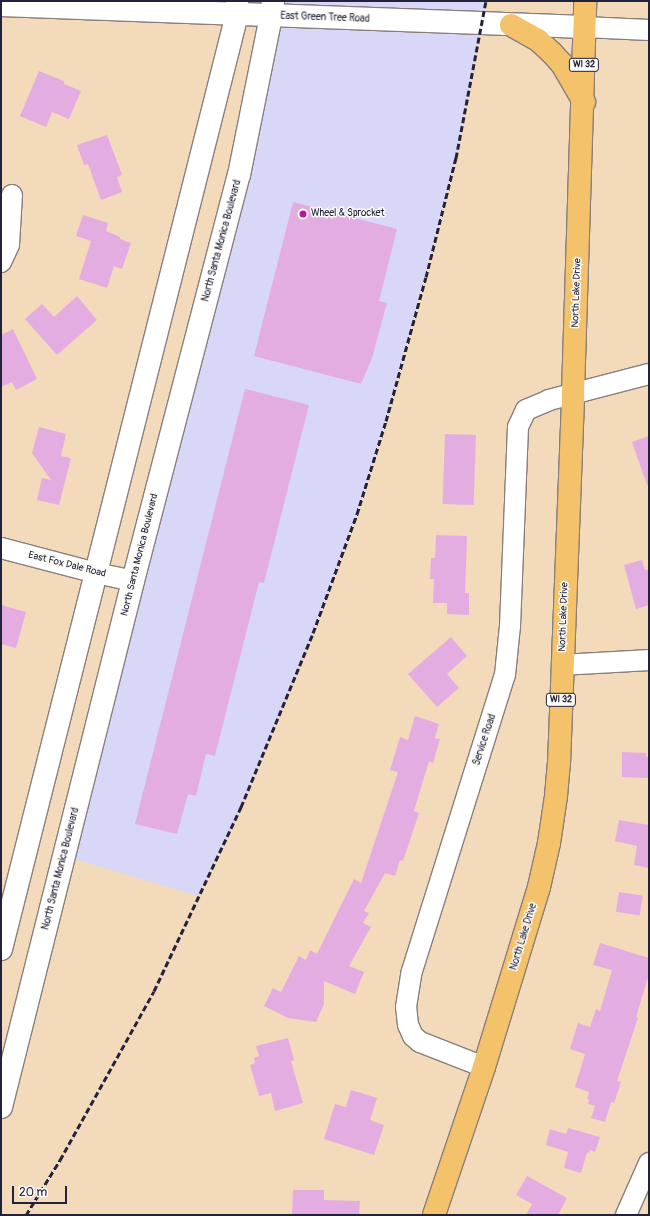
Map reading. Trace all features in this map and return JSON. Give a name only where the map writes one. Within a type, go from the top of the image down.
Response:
[{"type":"main road","name":"North Lake Drive","points":[[434,1215],[484,1067],[546,861],[559,764],[584,102],[585,1]]},
{"type":"main road","points":[[511,25],[538,40],[552,53],[562,64],[584,102]]},
{"type":"street","name":"East Green Tree Road","points":[[1,5],[272,8],[511,25],[649,30]]},
{"type":"street","points":[[1,949],[237,8]]},
{"type":"street","name":"North Santa Monica Boulevard","points":[[1,1107],[133,581],[239,176],[272,8]]},
{"type":"street","points":[[1,262],[9,245],[12,195]]},
{"type":"street","name":"Service Road","points":[[484,1067],[420,1042],[413,1036],[408,1024],[406,1007],[412,971],[505,675],[510,626],[518,427],[526,410],[549,400],[649,374]]},
{"type":"street","name":"East Fox Dale Road","points":[[1,548],[96,573],[133,581]]},
{"type":"street","points":[[562,665],[649,660]]},
{"type":"street","points":[[626,1215],[649,1163]]},
{"type":"shaded area","points":[[273,1],[486,1],[456,158],[386,421],[357,514],[313,633],[241,807],[198,896],[64,856]]},
{"type":"building","points":[[39,71],[64,81],[64,84],[81,91],[69,119],[52,112],[46,127],[20,116]]},
{"type":"building","points":[[107,135],[122,175],[117,177],[122,192],[101,200],[88,164],[84,165],[77,145]]},
{"type":"building","points":[[293,202],[397,229],[379,301],[387,303],[372,358],[361,384],[254,356]]},
{"type":"building","points":[[83,215],[108,223],[106,231],[131,243],[122,269],[114,266],[107,288],[79,279],[91,241],[76,236]]},
{"type":"building","points":[[77,296],[97,320],[57,355],[25,319],[42,304],[54,317]]},
{"type":"building","points":[[13,329],[37,379],[16,390],[12,382],[1,387],[1,335]]},
{"type":"building","points":[[245,389],[309,405],[264,583],[259,582],[215,756],[206,754],[196,796],[188,794],[177,834],[135,824]]},
{"type":"building","points":[[39,427],[66,434],[61,456],[71,458],[59,505],[37,500],[42,478],[51,480],[32,453]]},
{"type":"building","points":[[445,434],[476,435],[474,505],[443,504]]},
{"type":"building","points":[[649,436],[649,485],[647,485],[632,442]]},
{"type":"building","points":[[436,535],[467,536],[465,593],[469,593],[469,615],[447,614],[447,603],[433,603],[434,579],[430,579],[431,558],[435,558]]},
{"type":"building","points":[[642,560],[645,570],[649,569],[649,605],[636,609],[624,565]]},
{"type":"building","points":[[1,605],[26,612],[16,648],[1,644]]},
{"type":"building","points":[[451,637],[467,656],[447,674],[459,688],[437,707],[408,674]]},
{"type":"building","points":[[415,716],[439,724],[435,738],[440,739],[433,763],[429,761],[414,811],[419,813],[403,861],[400,860],[395,876],[385,873],[364,911],[369,913],[363,923],[371,927],[349,966],[364,972],[355,994],[324,981],[324,1004],[316,1022],[288,1018],[264,1006],[273,988],[281,992],[299,956],[306,960],[310,950],[317,954],[354,879],[361,883],[398,772],[390,770],[400,737],[408,740]]},
{"type":"building","points":[[622,752],[646,753],[646,757],[649,757],[649,778],[622,777]]},
{"type":"building","points":[[619,820],[649,825],[649,868],[634,865],[637,846],[615,841]]},
{"type":"building","points":[[619,892],[643,896],[640,916],[616,912]]},
{"type":"building","points":[[600,943],[649,958],[649,974],[636,1017],[638,1018],[617,1081],[621,1082],[614,1103],[611,1102],[605,1122],[591,1118],[595,1106],[588,1104],[589,1099],[587,1099],[589,1092],[575,1087],[585,1054],[570,1049],[578,1023],[590,1027],[596,1009],[600,1011],[612,970],[593,965]]},
{"type":"building","points":[[288,1038],[294,1060],[291,1061],[303,1103],[275,1111],[271,1093],[259,1096],[250,1065],[255,1063],[254,1058],[259,1056],[256,1046]]},
{"type":"building","points":[[351,1090],[377,1098],[370,1120],[384,1125],[374,1155],[324,1139],[335,1104],[346,1107]]},
{"type":"building","points":[[568,1128],[600,1137],[595,1152],[590,1150],[589,1153],[587,1152],[581,1173],[564,1168],[568,1152],[546,1145],[550,1129],[566,1134]]},
{"type":"building","points":[[527,1176],[567,1198],[558,1215],[526,1215],[532,1204],[516,1195]]},
{"type":"building","points":[[293,1190],[324,1190],[324,1200],[360,1201],[359,1215],[292,1215]]},
{"type":"railway","points":[[26,1215],[60,1160],[154,991],[241,807],[313,633],[357,514],[386,421],[426,277],[456,158],[486,1]]},
{"type":"place","name":"Wheel & Sprocket","points":[[303,214]]}]
